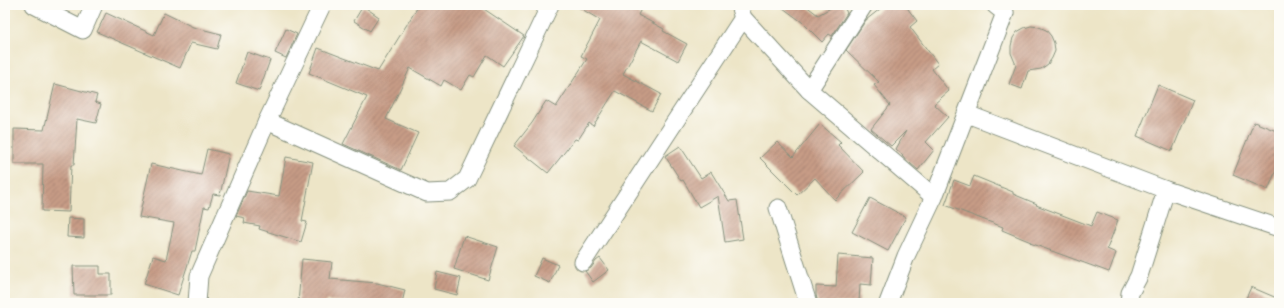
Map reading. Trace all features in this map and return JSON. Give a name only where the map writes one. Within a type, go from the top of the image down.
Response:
[{"type":"street","points":[[34,5],[83,30],[94,5]]},
{"type":"street","points":[[197,303],[200,276],[267,121],[322,5]]},
{"type":"street","points":[[267,121],[427,193],[450,192],[467,179],[550,5]]},
{"type":"street","points":[[809,90],[864,5]]},
{"type":"street","points":[[888,303],[906,256],[934,197],[967,114],[1003,8]]},
{"type":"street","points":[[584,262],[741,12],[809,90],[934,197]]},
{"type":"street","points":[[967,114],[1166,190],[1279,228]]},
{"type":"street","points":[[1129,303],[1130,293],[1138,276],[1166,190]]},
{"type":"street","points":[[778,208],[808,303]]},
{"type":"building","points":[[419,5],[478,5],[524,36],[503,66],[487,55],[474,77],[470,75],[461,90],[444,80],[441,86],[410,68],[386,119],[418,133],[401,170],[343,144],[367,97],[309,73],[318,48],[378,71]]},
{"type":"building","points":[[575,5],[634,5],[641,9],[638,15],[687,44],[678,61],[641,41],[623,74],[661,94],[652,111],[615,91],[593,126],[589,123],[578,140],[575,139],[548,173],[514,146],[532,123],[546,101],[556,107],[587,59],[581,56],[600,20]]},
{"type":"building","points":[[779,5],[805,5],[818,15],[836,5],[843,5],[847,13],[832,36],[829,34],[822,42],[802,22]]},
{"type":"building","points":[[885,5],[905,5],[917,21],[910,27],[938,64],[932,69],[949,91],[934,104],[948,117],[926,142],[934,150],[918,170],[896,149],[906,131],[891,146],[871,129],[890,105],[874,85],[879,82],[846,50],[866,20]]},
{"type":"building","points":[[363,6],[379,17],[370,31],[354,21]]},
{"type":"building","points":[[106,13],[154,35],[164,13],[193,27],[221,34],[217,49],[191,43],[180,68],[97,32]]},
{"type":"building","points":[[1031,26],[1046,30],[1054,43],[1055,51],[1048,64],[1041,69],[1028,71],[1022,89],[1009,84],[1016,65],[1011,53],[1011,46],[1013,38],[1017,32]]},
{"type":"building","points":[[286,29],[297,34],[286,58],[275,53]]},
{"type":"building","points":[[247,52],[270,60],[259,91],[236,83]]},
{"type":"building","points":[[55,84],[97,95],[95,102],[101,104],[96,123],[77,119],[74,165],[71,165],[69,212],[42,211],[43,164],[14,164],[14,129],[44,130]]},
{"type":"building","points":[[1158,85],[1193,100],[1172,151],[1137,136]]},
{"type":"building","points":[[1254,122],[1279,132],[1279,163],[1268,190],[1233,175]]},
{"type":"building","points":[[820,124],[841,142],[838,145],[864,172],[835,200],[815,178],[797,195],[760,158],[777,142],[793,157]]},
{"type":"building","points":[[680,146],[701,178],[711,172],[729,201],[737,200],[743,239],[725,242],[718,196],[699,207],[683,180],[681,181],[665,156]]},
{"type":"building","points":[[207,149],[229,154],[220,195],[213,194],[209,208],[204,207],[195,251],[192,251],[178,295],[144,284],[153,256],[166,260],[174,223],[139,217],[151,164],[201,175]]},
{"type":"building","points":[[286,157],[313,162],[302,221],[307,222],[301,242],[259,229],[260,226],[244,223],[245,218],[236,216],[247,191],[279,196]]},
{"type":"building","points":[[974,176],[1013,192],[1013,194],[1037,204],[1036,205],[1091,226],[1097,212],[1118,220],[1107,249],[1116,253],[1109,272],[1030,243],[1031,242],[1002,230],[1003,227],[945,205],[954,180],[970,186]]},
{"type":"building","points":[[870,198],[906,217],[888,251],[852,232]]},
{"type":"building","points":[[68,218],[84,219],[84,238],[67,237]]},
{"type":"building","points":[[464,236],[498,247],[488,280],[454,269]]},
{"type":"building","points":[[838,255],[873,258],[871,285],[860,284],[859,303],[818,303],[816,286],[836,287]]},
{"type":"building","points":[[542,258],[558,265],[550,283],[534,276]]},
{"type":"building","points":[[600,258],[609,270],[593,282],[585,271],[591,268]]},
{"type":"building","points":[[302,259],[332,262],[330,279],[377,283],[405,290],[402,303],[327,301],[327,303],[298,303]]},
{"type":"building","points":[[73,266],[100,266],[100,274],[111,274],[111,295],[74,295]]},
{"type":"building","points":[[437,272],[461,278],[457,295],[434,289]]},
{"type":"building","points":[[1251,287],[1279,299],[1279,303],[1244,303]]}]
